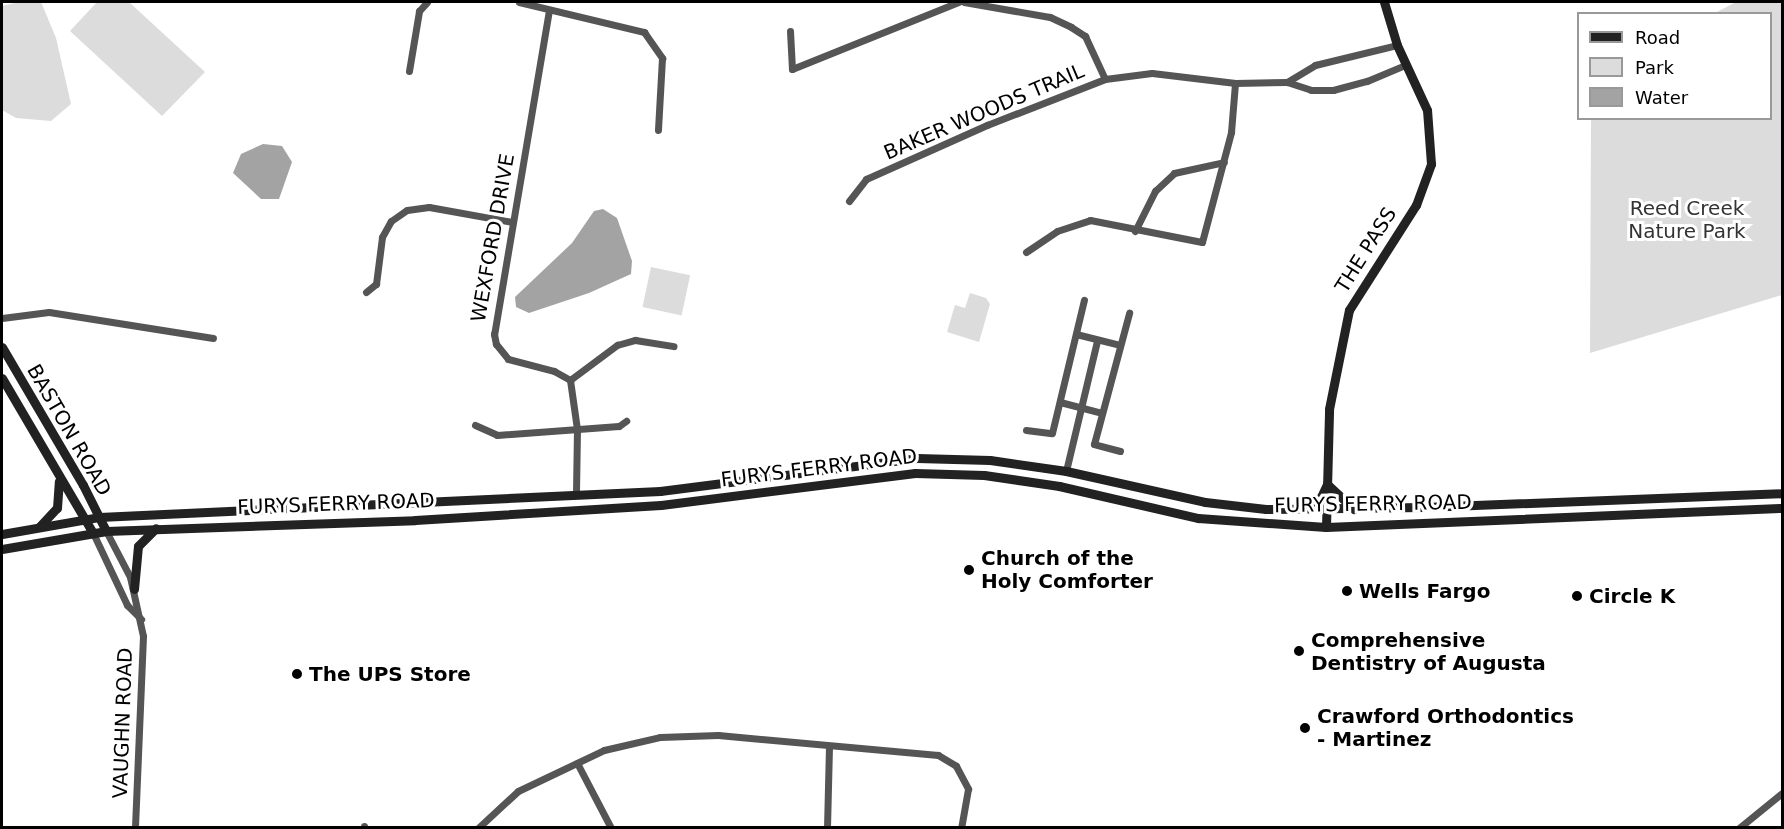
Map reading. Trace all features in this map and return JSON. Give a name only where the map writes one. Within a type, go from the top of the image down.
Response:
[{"type":"main road","name":"THE PASS","points":[[1326,527],[1329,509],[1327,484],[1329,409],[1349,310],[1416,205],[1431,164],[1427,110],[1397,45],[1384,2]]},
{"type":"main road","name":"BASTON ROAD","points":[[2,347],[106,531]]},
{"type":"main road","name":"BASTON ROAD","points":[[2,378],[93,533]]},
{"type":"main road","name":"FURYS FERRY ROAD","points":[[2,534],[99,517],[660,491],[917,458],[972,458],[1066,471],[1205,502],[1306,509],[1589,502],[1782,493]]},
{"type":"main road","name":"FURYS FERRY ROAD","points":[[2,549],[106,531],[415,520],[662,505],[915,473],[984,475],[1059,486],[1198,518],[1326,527],[1782,508]]},
{"type":"main road","points":[[39,527],[57,508],[61,492],[58,475]]},
{"type":"main road","points":[[1306,509],[1322,497],[1327,484],[1353,509]]},
{"type":"main road","points":[[1589,502],[1589,517]]},
{"type":"main road","points":[[134,589],[138,546],[156,528]]},
{"type":"street","points":[[409,71],[418,11],[427,2]]},
{"type":"street","points":[[519,2],[644,32],[655,44],[662,58],[658,130]]},
{"type":"street","points":[[790,31],[792,69],[959,2]]},
{"type":"street","points":[[964,2],[1050,17],[1071,27],[1085,36],[1105,80]]},
{"type":"street","name":"WEXFORD DRIVE","points":[[549,10],[494,313],[496,344],[508,359],[554,371],[570,380]]},
{"type":"street","points":[[1287,82],[1315,65],[1397,45]]},
{"type":"street","name":"BAKER WOODS TRAIL","points":[[849,201],[867,179],[987,125],[1105,80],[1152,73],[1235,82],[1287,82],[1311,90],[1333,90],[1367,81],[1405,64]]},
{"type":"street","points":[[1026,252],[1057,231],[1089,220],[1135,231],[1202,242],[1231,132],[1235,82]]},
{"type":"street","points":[[1135,231],[1155,191],[1174,172],[1224,162]]},
{"type":"street","points":[[366,292],[376,284],[382,237],[391,221],[407,210],[429,207],[512,222]]},
{"type":"street","points":[[1026,430],[1052,433],[1084,300]]},
{"type":"street","points":[[2,318],[49,312],[213,338]]},
{"type":"street","points":[[1120,451],[1094,444],[1129,313]]},
{"type":"street","points":[[1076,334],[1120,345]]},
{"type":"street","points":[[576,495],[577,429],[570,380],[617,345],[635,340],[674,346]]},
{"type":"street","points":[[1066,471],[1097,341]]},
{"type":"street","points":[[1060,402],[1102,413]]},
{"type":"street","points":[[475,425],[497,435],[620,426],[626,421]]},
{"type":"street","name":"VAUGHN ROAD","points":[[106,531],[134,589],[141,619],[135,828]]},
{"type":"street","name":"VAUGHN ROAD","points":[[93,533],[127,605],[141,619]]},
{"type":"street","points":[[478,828],[518,791],[604,750],[660,737],[718,735],[829,747],[938,755],[956,766],[968,789],[961,828]]},
{"type":"street","points":[[827,828],[829,747]]},
{"type":"street","points":[[577,763],[611,828]]},
{"type":"street","points":[[1739,828],[1782,793]]},
{"type":"green space","points":[[19,2],[41,2],[56,38],[71,104],[51,121],[16,118],[2,110],[2,6]]},
{"type":"green space","points":[[97,2],[129,2],[205,72],[162,116],[70,31]]},
{"type":"green space","name":"Reed Creek Nature Park","points":[[1736,2],[1782,2],[1782,295],[1590,353],[1591,120],[1772,120],[1772,12],[1717,12]]},
{"type":"green space","points":[[651,267],[690,275],[682,315],[642,307]]},
{"type":"green space","points":[[970,293],[986,298],[990,304],[979,342],[947,332],[955,305],[965,308]]},
{"type":"water","points":[[263,144],[282,146],[292,162],[279,199],[261,199],[233,173],[241,154]]},
{"type":"water","points":[[603,209],[617,218],[632,261],[631,274],[589,293],[529,313],[516,307],[515,297],[572,243],[594,211]]},
{"type":"place","name":"Church of the Holy Comforter","points":[[969,570]]},
{"type":"place","name":"Wells Fargo","points":[[1347,591]]},
{"type":"place","name":"Circle K","points":[[1577,596]]},
{"type":"place","name":"Comprehensive Dentistry of Augusta","points":[[1299,651]]},
{"type":"place","name":"The UPS Store","points":[[297,674]]},
{"type":"place","name":"Crawford Orthodontics - Martinez","points":[[1305,728]]}]
